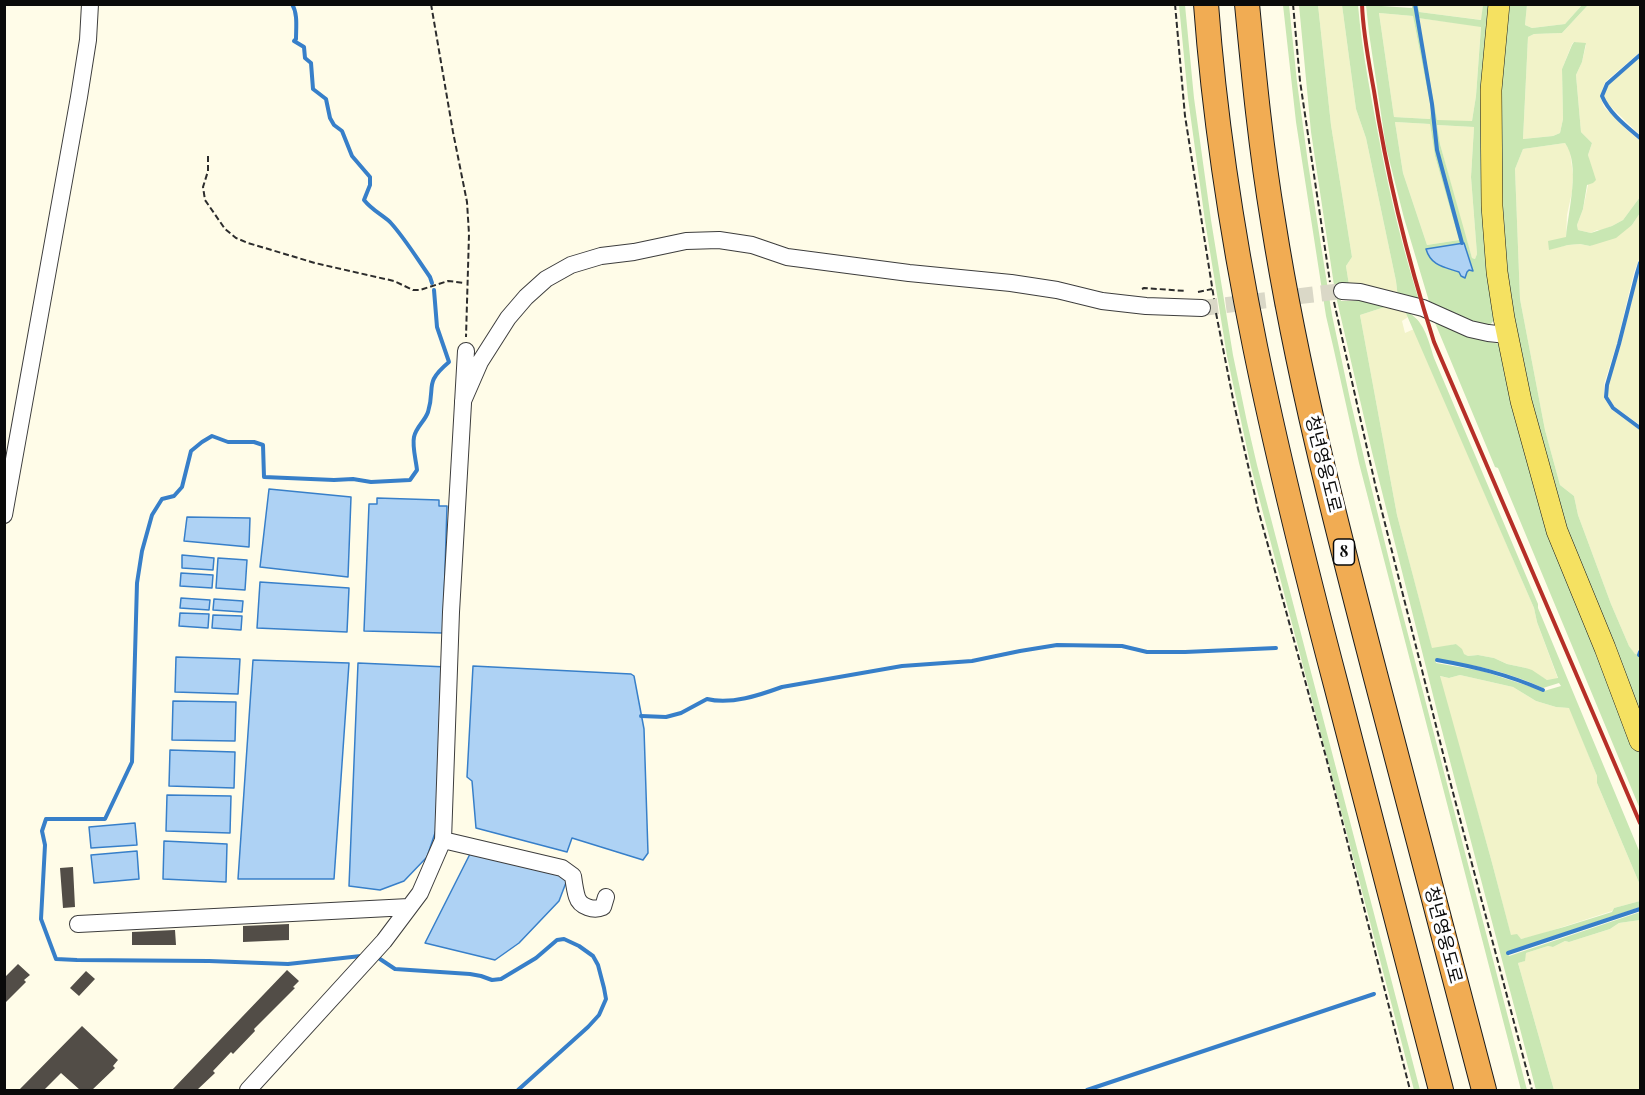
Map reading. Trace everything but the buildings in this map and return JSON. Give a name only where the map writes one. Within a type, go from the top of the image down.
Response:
[{"type":"highway","points":[[1206,4],[1217,116],[1232,227],[1273,435],[1328,657],[1441,1090]]},
{"type":"highway","name":"청년영웅도로","points":[[1247,4],[1258,111],[1273,221],[1311,415],[1365,635],[1484,1090]]},
{"type":"main road","points":[[1499,4],[1491,90],[1492,206],[1497,272],[1507,335],[1521,401],[1557,531],[1638,729]]},
{"type":"street","points":[[4,515],[80,97],[88,40],[90,4]]},
{"type":"street","points":[[463,401],[480,362],[508,318],[546,279],[571,265],[601,256],[686,241],[719,240],[753,245],[787,257],[909,273],[1011,283],[1057,290],[1102,301],[1146,306],[1210,305]]},
{"type":"street","points":[[1342,291],[1360,292],[1423,308],[1470,329],[1507,335]]},
{"type":"street","points":[[248,1090],[384,941],[420,893],[443,840],[451,612],[466,351]]},
{"type":"street","points":[[443,840],[562,868],[573,876],[577,898],[588,908],[598,910],[603,907],[606,897]]},
{"type":"street","points":[[78,924],[409,907]]},
{"type":"path","points":[[431,4],[467,202],[469,234],[466,351]]},
{"type":"path","points":[[1175,4],[1185,116],[1210,305],[1255,497],[1326,757],[1410,1090]]},
{"type":"path","points":[[1293,4],[1300,81],[1336,316],[1376,488],[1451,785],[1532,1090]]},
{"type":"path","points":[[208,156],[208,171],[203,188],[205,200],[225,229],[236,238],[315,263],[394,281],[413,290],[448,281],[466,283]]},
{"type":"green space","points":[[1179,5],[1185,5],[1194,98],[1211,220],[1233,355],[1247,422],[1420,1090],[1414,1090],[1251,467],[1227,356],[1205,221],[1188,98]]},
{"type":"green space","points":[[1283,5],[1289,5],[1308,163],[1332,315],[1350,399],[1398,596],[1527,1090],[1521,1090],[1359,463],[1326,316],[1296,122]]},
{"type":"green space","points":[[1299,5],[1318,5],[1331,125],[1352,257],[1346,266],[1349,285],[1339,292],[1341,301],[1369,301],[1391,305],[1360,315],[1397,515],[1432,648],[1456,644],[1468,656],[1494,658],[1507,664],[1532,670],[1547,680],[1558,678],[1534,608],[1405,311],[1417,319],[1424,330],[1640,853],[1640,885],[1597,783],[1597,776],[1569,708],[1536,701],[1513,687],[1460,675],[1449,678],[1440,676],[1511,935],[1517,934],[1521,939],[1612,912],[1614,908],[1640,901],[1640,907],[1507,952],[1509,956],[1640,912],[1640,920],[1619,923],[1610,929],[1526,953],[1525,961],[1518,963],[1554,1090],[1536,1090],[1440,723],[1372,452],[1335,292],[1311,132]],"holes":[[[1435,659],[1477,666],[1543,688],[1559,683],[1561,686],[1544,691],[1482,671],[1436,663]]]},
{"type":"green space","points":[[1318,5],[1342,5],[1356,109],[1366,138],[1398,298],[1349,285],[1346,266],[1352,257],[1331,125]]},
{"type":"green space","points":[[1342,5],[1358,5],[1365,59],[1385,168],[1403,246],[1420,304],[1398,298],[1366,138],[1356,109]]},
{"type":"green space","points":[[1366,5],[1412,8],[1412,5],[1418,5],[1419,12],[1481,20],[1483,5],[1491,5],[1495,317],[1487,326],[1483,327],[1431,308],[1386,147]],"holes":[[[1379,13],[1413,16],[1431,109],[1430,119],[1394,117]],[[1418,18],[1481,27],[1472,121],[1437,120]],[[1395,122],[1430,124],[1435,156],[1459,240],[1427,245],[1403,173]],[[1437,125],[1474,127],[1471,177],[1477,254],[1475,259],[1472,258],[1440,144]],[[1464,243],[1472,271],[1469,270],[1461,276],[1459,272],[1445,268]]]},
{"type":"green space","points":[[1418,5],[1483,5],[1482,20],[1419,12]]},
{"type":"green space","points":[[1506,5],[1527,5],[1525,25],[1532,28],[1565,24],[1582,5],[1588,5],[1562,33],[1534,34],[1528,37],[1523,139],[1553,136],[1560,133],[1563,119],[1562,69],[1574,42],[1586,43],[1582,62],[1576,75],[1581,132],[1592,143],[1588,155],[1596,180],[1587,185],[1583,209],[1577,225],[1578,230],[1591,233],[1612,226],[1623,220],[1640,197],[1640,213],[1632,225],[1616,238],[1590,246],[1568,245],[1549,250],[1548,241],[1566,237],[1573,176],[1570,152],[1565,143],[1523,149],[1515,169],[1520,299],[1545,430],[1560,485],[1574,496],[1578,515],[1611,604],[1629,646],[1635,654],[1640,655],[1640,706],[1636,705],[1561,517],[1537,435],[1511,309],[1501,226],[1500,80]]},
{"type":"green space","points":[[1527,5],[1582,5],[1565,24],[1532,28],[1525,25]]},
{"type":"green space","points":[[1588,5],[1640,5],[1640,52],[1605,82],[1600,96],[1604,107],[1640,141],[1640,197],[1623,220],[1591,233],[1578,230],[1577,225],[1588,185],[1588,155],[1592,143],[1581,132],[1576,75],[1586,45],[1574,42],[1572,44],[1562,69],[1563,119],[1560,133],[1553,136],[1523,139],[1528,37],[1534,34],[1562,33]]},
{"type":"green space","points":[[1379,13],[1413,16],[1431,109],[1430,119],[1394,117]]},
{"type":"green space","points":[[1418,18],[1481,26],[1472,121],[1437,121]]},
{"type":"green space","points":[[1640,57],[1640,135],[1608,104],[1604,96],[1608,85]]},
{"type":"green space","points":[[1395,122],[1430,124],[1435,156],[1459,240],[1427,245],[1403,173]]},
{"type":"green space","points":[[1437,125],[1474,127],[1471,177],[1477,254],[1475,259],[1472,258],[1464,232]]},
{"type":"green space","points":[[1565,143],[1570,151],[1573,175],[1566,238],[1549,249],[1580,244],[1590,246],[1632,225],[1640,213],[1640,257],[1604,384],[1604,398],[1612,410],[1640,430],[1640,646],[1635,655],[1611,604],[1578,515],[1574,496],[1560,485],[1545,430],[1520,299],[1515,169],[1523,149]]},
{"type":"green space","points":[[1640,268],[1640,425],[1615,407],[1608,397],[1608,385]]},
{"type":"green space","points":[[1391,305],[1405,311],[1408,317],[1402,321],[1405,333],[1414,329],[1534,608],[1558,679],[1547,680],[1526,668],[1507,664],[1494,658],[1468,656],[1463,654],[1456,644],[1432,649],[1397,515],[1360,315]]},
{"type":"green space","points":[[1433,318],[1484,341],[1500,344],[1592,634],[1640,751],[1640,809],[1498,468],[1495,467]]},
{"type":"green space","points":[[1460,675],[1513,687],[1536,701],[1556,707],[1570,708],[1597,776],[1597,783],[1640,885],[1640,901],[1538,935],[1521,939],[1511,936],[1439,676],[1449,678]]},
{"type":"green space","points":[[1640,920],[1640,1090],[1554,1090],[1518,963],[1524,961],[1526,953],[1610,929],[1619,923]]},
{"type":"water","points":[[1464,243],[1473,271],[1469,270],[1465,278],[1459,272],[1435,262],[1426,249]]},
{"type":"water","points":[[269,489],[351,497],[348,577],[260,567]]},
{"type":"water","points":[[377,498],[439,500],[439,506],[447,506],[443,633],[364,631],[369,504],[377,504]]},
{"type":"water","points":[[187,517],[250,518],[249,547],[184,541]]},
{"type":"water","points":[[182,555],[214,558],[213,570],[182,568]]},
{"type":"water","points":[[218,558],[247,560],[245,590],[216,588]]},
{"type":"water","points":[[181,573],[213,575],[212,588],[180,586]]},
{"type":"water","points":[[260,582],[349,588],[347,632],[257,628]]},
{"type":"water","points":[[181,598],[210,600],[209,610],[180,608]]},
{"type":"water","points":[[214,599],[243,601],[242,612],[213,610]]},
{"type":"water","points":[[180,613],[209,614],[208,628],[179,626]]},
{"type":"water","points":[[213,615],[242,616],[241,630],[212,628]]},
{"type":"water","points":[[176,657],[240,659],[238,694],[175,692]]},
{"type":"water","points":[[253,660],[349,663],[334,879],[238,879]]},
{"type":"water","points":[[358,663],[447,667],[436,830],[427,857],[404,881],[380,890],[349,886]]},
{"type":"water","points":[[473,666],[631,674],[634,676],[644,729],[648,853],[643,860],[572,838],[567,852],[476,828],[472,781],[467,777]]},
{"type":"water","points":[[173,701],[236,702],[235,741],[172,740]]},
{"type":"water","points":[[170,750],[235,752],[234,788],[169,786]]},
{"type":"water","points":[[167,795],[231,796],[230,833],[166,831]]},
{"type":"water","points":[[135,823],[137,845],[91,848],[89,827]]},
{"type":"water","points":[[164,841],[227,844],[226,882],[163,879]]},
{"type":"water","points":[[472,850],[558,870],[567,880],[559,901],[519,943],[495,960],[425,943]]},
{"type":"water","points":[[137,851],[139,879],[94,883],[91,855]]},
{"type":"waterway","points":[[292,4],[296,21],[294,41],[304,47],[305,58],[311,63],[313,89],[326,99],[330,118],[334,125],[342,131],[352,156],[370,177],[370,185],[364,200],[395,228],[432,283]]},
{"type":"waterway","points":[[1415,4],[1432,104],[1437,150],[1462,243]]},
{"type":"waterway","points":[[1640,55],[1607,84],[1602,96],[1613,114],[1640,138]]},
{"type":"waterway","points":[[1640,263],[1607,385],[1606,397],[1613,408],[1640,428]]},
{"type":"waterway","points":[[361,956],[288,964],[56,959],[41,919],[45,845],[42,831],[46,819],[105,819],[132,762],[137,583],[142,551],[152,515],[162,499],[174,496],[182,487],[191,451],[212,436],[228,442],[254,442],[263,445],[264,477],[353,479],[371,482],[410,480],[417,470],[413,445],[415,433],[428,412],[433,381],[449,362],[437,327],[434,290]]},
{"type":"waterway","points":[[641,716],[666,717],[681,713],[707,699],[735,700],[782,687],[902,666],[972,661],[1057,645],[1122,646],[1147,652],[1276,648]]},
{"type":"waterway","points":[[1437,660],[1491,672],[1543,690]]},
{"type":"waterway","points":[[1508,953],[1640,909]]},
{"type":"waterway","points":[[380,959],[395,969],[470,974],[492,980],[501,979],[536,958],[557,940],[564,939],[593,956],[598,965],[606,999],[599,1015],[518,1090]]},
{"type":"waterway","points":[[1087,1090],[1374,994]]},
{"type":"tunnel","points":[[1202,308],[1342,291]]},
{"type":"railway","points":[[1362,4],[1368,59],[1392,187],[1415,280],[1434,342],[1640,823]]}]
